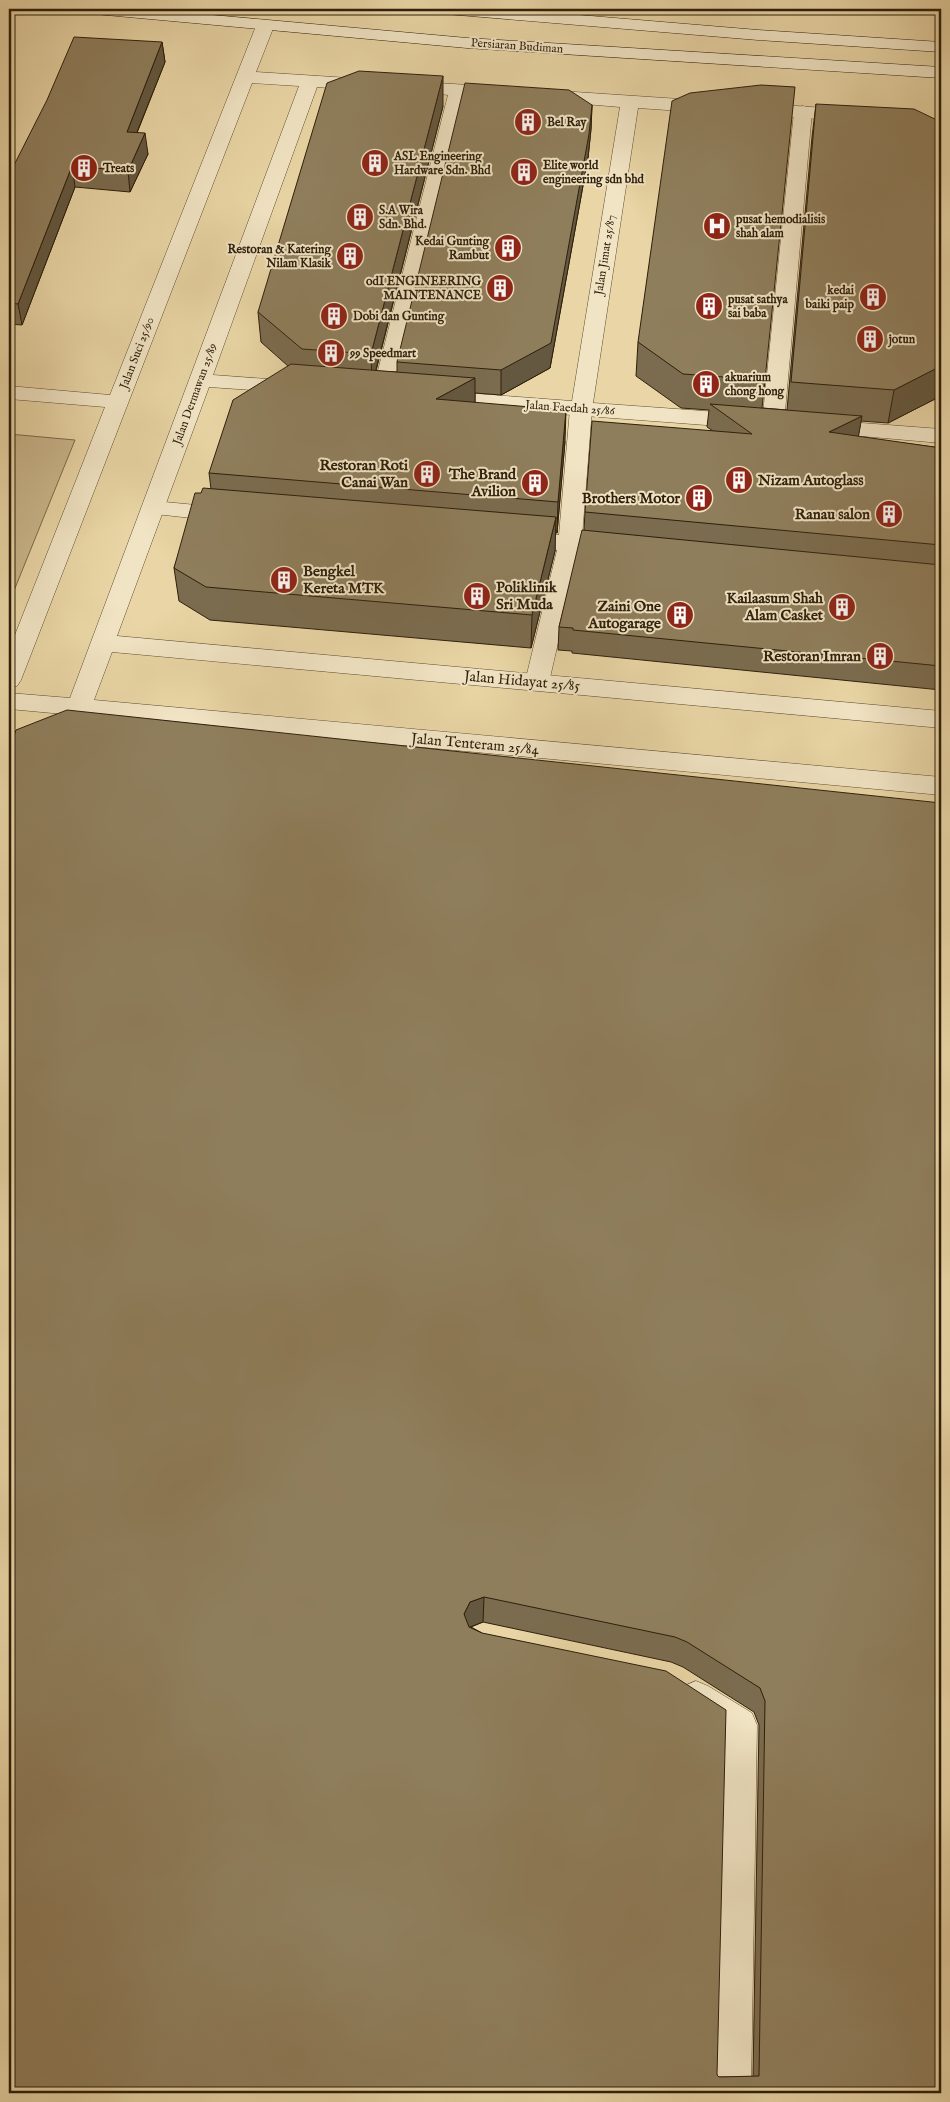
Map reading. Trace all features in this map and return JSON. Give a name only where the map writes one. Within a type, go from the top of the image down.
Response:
[{"type":"street","name":"Persiaran Budiman","points":[[94,9],[467,43],[941,73]]},
{"type":"street","points":[[446,9],[758,35],[941,47]]},
{"type":"street","name":"Jalan Suci 25/90","points":[[9,680],[265,26]]},
{"type":"street","points":[[758,35],[941,55]]},
{"type":"street","points":[[815,66],[925,85],[941,91]]},
{"type":"street","points":[[245,77],[868,117]]},
{"type":"street","name":"Jalan Dermawan 25/89","points":[[79,708],[310,81]]},
{"type":"street","name":"Jalan Faedah 25/86","points":[[458,91],[393,395],[941,436]]},
{"type":"street","name":"Jalan Jimat 25/87","points":[[536,682],[570,543],[581,409],[630,102]]},
{"type":"street","points":[[790,425],[803,112]]},
{"type":"street","points":[[199,380],[315,389]]},
{"type":"street","points":[[9,392],[118,402]]},
{"type":"street","points":[[154,508],[253,517]]},
{"type":"street","points":[[500,537],[638,550]]},
{"type":"street","name":"Jalan Hidayat 25/85","points":[[102,643],[941,720]]},
{"type":"street","name":"Jalan Tenteram 25/84","points":[[9,701],[941,786]]},
{"type":"street","points":[[670,1680],[740,1725],[732,2093]]},
{"type":"shaded area","points":[[9,434],[75,440],[9,603]]},
{"type":"building","points":[[74,37],[162,42],[127,132],[145,133],[128,171],[72,166],[18,304],[9,303],[9,175],[47,100]]},
{"type":"building","points":[[359,71],[443,76],[371,354],[302,349],[258,312],[327,83]]},
{"type":"building","points":[[465,83],[569,90],[592,105],[589,134],[551,343],[501,370],[397,362]]},
{"type":"building","points":[[761,85],[795,87],[765,380],[683,374],[638,342],[672,101],[690,93]]},
{"type":"building","points":[[816,104],[914,109],[941,122],[941,366],[894,390],[791,382]]},
{"type":"building","points":[[291,364],[475,378],[436,399],[566,410],[558,502],[209,473],[233,400]]},
{"type":"building","points":[[710,404],[862,416],[829,432],[941,448],[941,545],[585,512],[592,421],[752,434]]},
{"type":"building","points":[[203,488],[556,517],[532,615],[206,587],[174,568],[195,493],[201,493]]},
{"type":"building","points":[[582,530],[941,565],[941,666],[573,630],[573,628],[559,627]]},
{"type":"building","points":[[67,710],[941,803],[941,1992],[935,2093],[9,2093],[9,750],[16,730]],"holes":[[[484,1597],[675,1637],[687,1642],[760,1688],[765,1701],[759,2076],[719,2077],[717,2075],[726,1710],[666,1671],[482,1633],[469,1627],[464,1614],[470,1602]]]},
{"type":"place","name":"Bel Ray","points":[[528,122]]},
{"type":"place","name":"ASL Engineering Hardware Sdn. Bhd","points":[[375,163]]},
{"type":"place","name":"Treats","points":[[84,168]]},
{"type":"place","name":"Elite world engineering sdn bhd","points":[[524,172]]},
{"type":"place","name":"S.A Wira Sdn. Bhd.","points":[[360,217]]},
{"type":"place","name":"pusat hemodialisis shah alam","points":[[717,226]]},
{"type":"place","name":"Kedai Gunting Rambut","points":[[508,248]]},
{"type":"place","name":"Restoran & Katering Nilam Klasik","points":[[350,256]]},
{"type":"place","name":"odI ENGINEERING MAINTENANCE","points":[[500,288]]},
{"type":"place","name":"kedai baiki paip","points":[[873,297]]},
{"type":"place","name":"pusat sathya sai baba","points":[[709,306]]},
{"type":"place","name":"Dobi dan Gunting","points":[[334,316]]},
{"type":"place","name":"jotun","points":[[870,339]]},
{"type":"place","name":"99 Speedmart","points":[[331,353]]},
{"type":"place","name":"akuarium chong hong","points":[[706,384]]},
{"type":"place","name":"Restoran Roti Canai Wan","points":[[427,474]]},
{"type":"place","name":"Nizam Autoglass","points":[[739,480]]},
{"type":"place","name":"The Brand Avilion","points":[[535,483]]},
{"type":"place","name":"Brothers Motor","points":[[699,498]]},
{"type":"place","name":"Ranau salon","points":[[889,514]]},
{"type":"place","name":"Bengkel Kereta MTK","points":[[284,580]]},
{"type":"place","name":"Poliklinik Sri Muda","points":[[477,596]]},
{"type":"place","name":"Kailaasum Shah Alam Casket","points":[[842,607]]},
{"type":"place","name":"Zaini One Autogarage","points":[[680,615]]},
{"type":"place","name":"Restoran Imran","points":[[880,656]]}]
